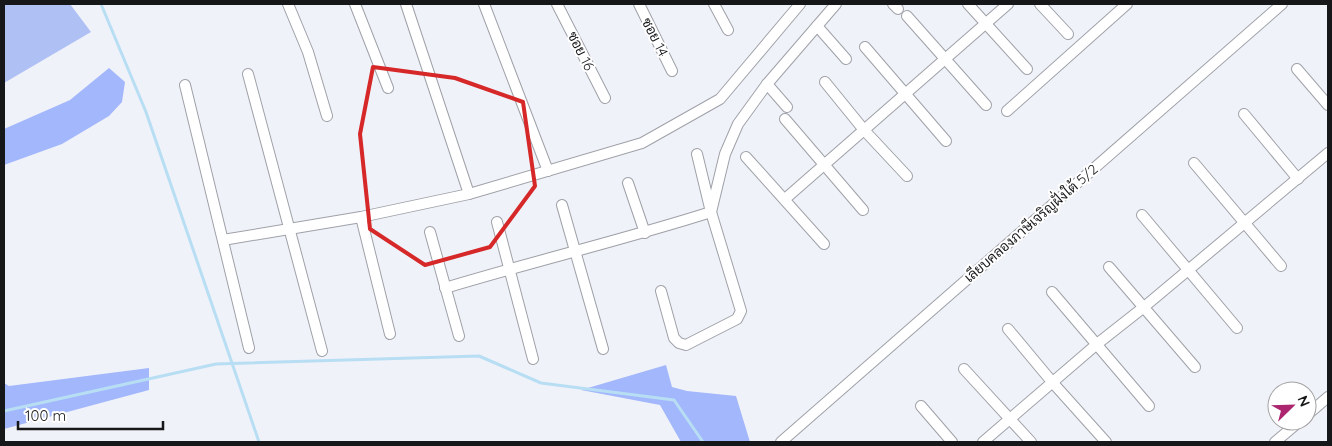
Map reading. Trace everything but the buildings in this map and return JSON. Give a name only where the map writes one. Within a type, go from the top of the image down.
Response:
[{"type":"street","points":[[288,4],[308,52],[327,116]]},
{"type":"street","points":[[354,4],[388,88]]},
{"type":"street","points":[[406,4],[469,194]]},
{"type":"street","points":[[484,4],[548,171]]},
{"type":"street","name":"ซอย 16","points":[[557,4],[605,98]]},
{"type":"street","name":"ซอย 14","points":[[638,4],[672,70]]},
{"type":"street","points":[[714,4],[728,30]]},
{"type":"street","points":[[223,240],[361,217],[469,194],[642,143],[720,99],[800,4]]},
{"type":"street","points":[[711,212],[725,154],[738,124],[767,84],[836,4]]},
{"type":"street","points":[[968,4],[1027,69]]},
{"type":"street","points":[[785,199],[1008,4]]},
{"type":"street","points":[[1040,4],[1068,34]]},
{"type":"street","points":[[1007,111],[1127,4]]},
{"type":"street","name":"เลียบคลองภาษีเจริญฝั่งใต้ 5/2","points":[[781,442],[1282,4]]},
{"type":"street","points":[[900,10],[946,58],[986,105]]},
{"type":"street","points":[[817,26],[846,59]]},
{"type":"street","points":[[865,47],[946,141]]},
{"type":"street","points":[[1297,69],[1328,105]]},
{"type":"street","points":[[248,74],[322,350]]},
{"type":"street","points":[[825,82],[864,130],[907,176]]},
{"type":"street","points":[[767,84],[787,106]]},
{"type":"street","points":[[185,85],[249,348]]},
{"type":"street","points":[[1244,114],[1298,179]]},
{"type":"street","points":[[786,119],[864,210]]},
{"type":"street","points":[[983,442],[1097,344],[1328,153]]},
{"type":"street","points":[[661,291],[674,338],[679,343],[686,344],[737,319],[741,311],[740,302],[711,212],[697,154]]},
{"type":"street","points":[[746,157],[824,244]]},
{"type":"street","points":[[1194,163],[1281,266]]},
{"type":"street","points":[[628,183],[644,233]]},
{"type":"street","points":[[562,204],[603,350]]},
{"type":"street","points":[[445,288],[510,268],[644,233],[711,212]]},
{"type":"street","points":[[1142,216],[1236,328]]},
{"type":"street","points":[[361,217],[390,334]]},
{"type":"street","points":[[497,222],[534,359]]},
{"type":"street","points":[[430,232],[459,336]]},
{"type":"street","points":[[1109,268],[1195,367]]},
{"type":"street","points":[[1052,292],[1149,406]]},
{"type":"street","points":[[1008,329],[1106,442]]},
{"type":"street","points":[[964,368],[1031,442]]},
{"type":"street","points":[[1317,406],[1328,397]]},
{"type":"street","points":[[921,406],[952,442]]},
{"type":"street","points":[[1275,442],[1288,431]]},
{"type":"highlighted area","points":[[373,67],[455,78],[523,102],[535,186],[490,247],[425,265],[370,229],[360,134]]},
{"type":"shaded area","points":[[4,4],[70,4],[91,32],[4,83]]},
{"type":"shaded area","points":[[109,68],[125,82],[122,102],[109,116],[62,144],[4,165],[4,129],[70,100]]},
{"type":"shaded area","points":[[666,365],[672,387],[687,391],[736,396],[750,442],[681,442],[660,405],[581,390]]},
{"type":"shaded area","points":[[149,368],[149,390],[4,429],[4,383],[9,386]]},
{"type":"waterway","points":[[101,4],[146,112],[259,442]]},
{"type":"waterway","points":[[4,411],[216,364],[479,356],[541,383],[674,400],[703,442]]}]
